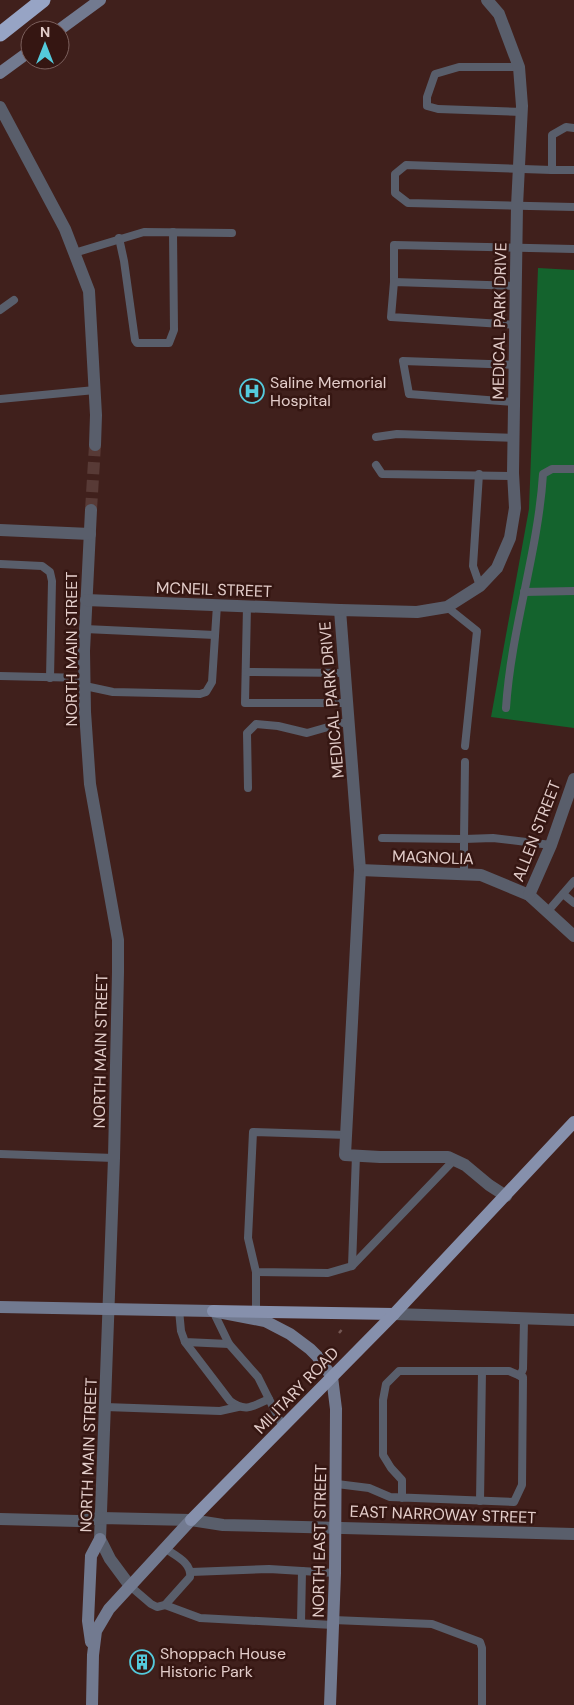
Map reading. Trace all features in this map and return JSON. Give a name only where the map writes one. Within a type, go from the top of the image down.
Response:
[{"type":"highway","points":[[0,34],[43,0]]},
{"type":"main road","points":[[70,22],[100,0]]},
{"type":"main road","points":[[0,73],[20,58]]},
{"type":"main road","name":"MILITARY ROAD","points":[[92,1705],[93,1655],[96,1631],[109,1608],[191,1520],[394,1314],[506,1196],[568,1136],[574,1122]]},
{"type":"main road","points":[[0,1307],[394,1314]]},
{"type":"main road","points":[[213,1311],[265,1322],[290,1334],[310,1349],[332,1377]]},
{"type":"main road","name":"NORTH EAST STREET","points":[[330,1705],[337,1484],[336,1409],[332,1377]]},
{"type":"main road","points":[[93,1655],[88,1621],[91,1556],[100,1539]]},
{"type":"street","name":"MEDICAL PARK DRIVE","points":[[356,1155],[345,1155],[360,870],[340,610],[417,612],[447,608],[480,586],[497,568],[510,538],[515,508],[514,402],[517,206],[522,112],[519,67],[499,14],[487,0]]},
{"type":"street","points":[[0,107],[65,229],[89,291],[95,390],[95,444]]},
{"type":"street","name":"NORTH MAIN STREET","points":[[91,510],[85,629],[85,682],[90,784],[118,940],[114,1158],[100,1539],[110,1559],[130,1586]]},
{"type":"street","points":[[0,530],[90,534]]},
{"type":"street","name":"MCNEIL STREET","points":[[86,600],[340,610]]},
{"type":"street","name":"ALLEN STREET","points":[[529,895],[551,845],[574,779]]},
{"type":"street","name":"MAGNOLIA","points":[[360,870],[481,875],[529,895],[574,936]]},
{"type":"street","points":[[356,1155],[448,1157],[470,1169],[506,1196]]},
{"type":"street","points":[[394,1314],[574,1320]]},
{"type":"street","name":"EAST NARROWAY STREET","points":[[0,1518],[191,1520],[223,1525],[574,1534]]},
{"type":"lane","points":[[519,67],[459,66],[435,74],[427,97],[427,106],[438,109],[522,112]]},
{"type":"lane","points":[[552,170],[552,135],[566,127],[574,128]]},
{"type":"lane","points":[[574,170],[518,170],[406,165],[395,174],[395,193],[408,204],[574,207]]},
{"type":"lane","points":[[74,253],[118,238],[144,232],[232,233]]},
{"type":"lane","points":[[118,238],[124,261],[135,340],[137,343],[169,343],[174,330],[173,232]]},
{"type":"lane","points":[[516,325],[391,317],[394,282],[394,245],[517,246],[574,249]]},
{"type":"lane","points":[[394,282],[516,286]]},
{"type":"lane","points":[[0,310],[14,300]]},
{"type":"lane","points":[[514,402],[408,394],[403,361],[515,365]]},
{"type":"lane","points":[[0,399],[95,390]]},
{"type":"lane","points":[[376,437],[397,434],[514,438]]},
{"type":"lane","points":[[376,465],[382,474],[514,476]]},
{"type":"lane","points":[[506,708],[524,592],[540,510],[543,474],[552,469],[574,469]]},
{"type":"lane","points":[[478,474],[473,566],[480,586]]},
{"type":"lane","points":[[0,564],[42,566],[50,572],[52,581],[50,678]]},
{"type":"lane","points":[[524,592],[574,591]]},
{"type":"lane","points":[[0,676],[50,678],[85,682],[113,692],[200,694],[206,692],[212,682],[217,605]]},
{"type":"lane","points":[[247,606],[245,703],[348,703]]},
{"type":"lane","points":[[447,608],[476,632],[465,746]]},
{"type":"lane","points":[[85,629],[215,635]]},
{"type":"lane","points":[[246,672],[345,674]]},
{"type":"lane","points":[[248,788],[247,733],[256,724],[278,726],[307,733],[349,721]]},
{"type":"lane","points":[[464,874],[465,762]]},
{"type":"lane","points":[[382,838],[493,838],[551,845]]},
{"type":"lane","points":[[548,911],[574,881]]},
{"type":"lane","points":[[563,894],[574,903]]},
{"type":"lane","points":[[256,1312],[256,1272],[248,1238],[253,1132],[347,1135]]},
{"type":"lane","points":[[0,1154],[114,1158]]},
{"type":"lane","points":[[352,1266],[356,1155]]},
{"type":"lane","points":[[256,1272],[328,1273],[352,1266],[454,1160]]},
{"type":"lane","points":[[179,1310],[181,1331],[185,1342],[230,1401],[238,1407],[246,1409],[269,1399]]},
{"type":"lane","points":[[213,1311],[229,1344],[258,1377],[283,1427]]},
{"type":"lane","points":[[520,1376],[523,1369],[524,1319]]},
{"type":"lane","points":[[185,1342],[229,1344]]},
{"type":"lane","points":[[337,1484],[369,1488],[390,1497],[402,1498],[514,1502],[522,1485],[523,1377],[509,1371],[399,1371],[386,1384],[384,1400],[384,1455],[391,1468],[402,1480],[402,1498]]},
{"type":"lane","points":[[480,1501],[482,1371]]},
{"type":"lane","points":[[105,1407],[220,1411],[238,1407]]},
{"type":"lane","points":[[130,1586],[151,1604],[157,1607],[165,1604],[190,1577],[191,1572],[188,1566],[166,1549]]},
{"type":"lane","points":[[191,1572],[269,1570],[335,1573]]},
{"type":"lane","points":[[301,1623],[302,1571]]},
{"type":"lane","points":[[165,1604],[200,1618],[301,1623],[432,1624],[480,1642],[482,1648],[482,1705]]},
{"type":"path","points":[[339,1333],[347,1324]]},
{"type":"green space","points":[[538,268],[574,270],[574,728],[491,717],[529,509]]},
{"type":"tunnel","points":[[91,510],[95,445]]},
{"type":"place","name":"Saline Memorial Hospital","points":[[252,391]]},
{"type":"place","name":"Shoppach House Historic Park","points":[[142,1662]]}]
